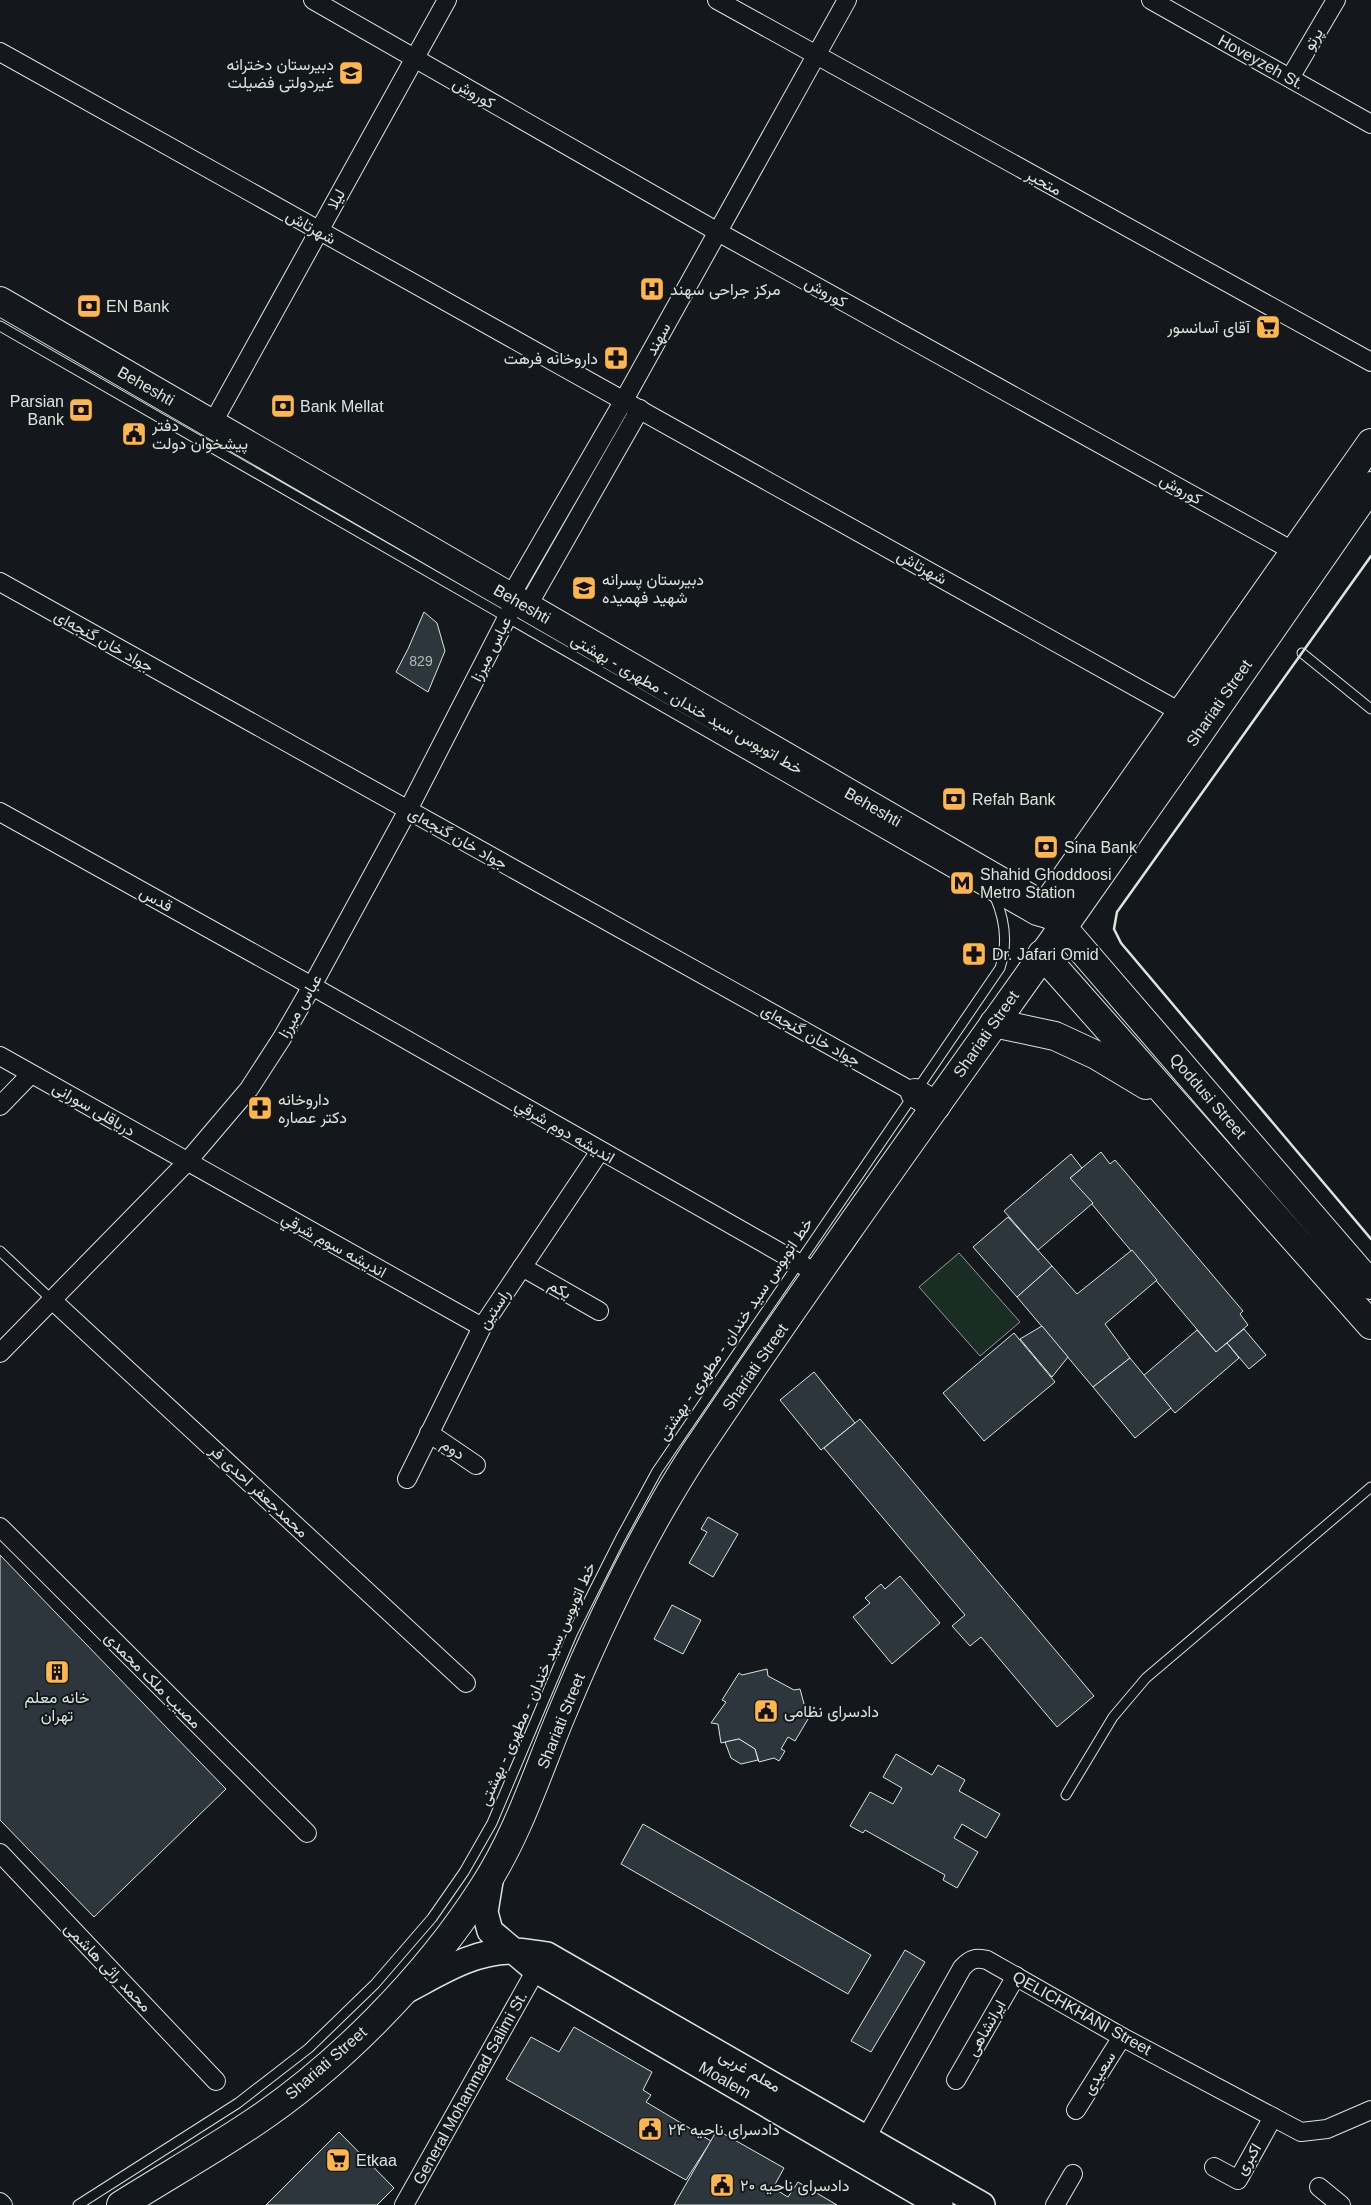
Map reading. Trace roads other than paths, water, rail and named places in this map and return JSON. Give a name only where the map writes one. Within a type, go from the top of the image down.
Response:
[{"type":"main road","name":"Beheshti","points":[[0,301],[212,424],[515,606],[1045,907]]},
{"type":"main road","name":"Shariati Street","points":[[1045,907],[1192,719],[1306,558],[1371,443]]},
{"type":"main road","name":"Shariati Street","points":[[1306,558],[1371,486]]},
{"type":"main road","name":"Shariati Street","points":[[127,2204],[253,2123],[298,2089],[342,2051],[401,1993],[459,1922],[492,1873],[539,1776],[578,1677],[639,1549],[694,1454],[809,1268],[926,1099],[994,1023],[1062,928],[1192,719]]},
{"type":"main road","name":"Qoddusi Street","points":[[1045,907],[1371,1285]]},
{"type":"main road","name":"Qoddusi Street","points":[[1042,954],[1371,1325]]},
{"type":"main road","points":[[994,1023],[1037,1031],[1083,1048],[1174,1103]]},
{"type":"main road","name":"Moalem","points":[[492,1873],[485,1912],[486,1924],[490,1931],[536,1970],[676,2040],[937,2195]]},
{"type":"main road","points":[[401,1993],[463,1960],[484,1954],[513,1951],[547,1955],[676,2040]]},
{"type":"main road","points":[[937,2195],[982,2205]]},
{"type":"street","name":"کوروش","points":[[313,0],[718,232],[1306,558]]},
{"type":"street","name":"لیلا","points":[[212,424],[447,0]]},
{"type":"street","name":"متحیر","points":[[717,0],[815,56],[1371,362]]},
{"type":"street","name":"سهند","points":[[515,606],[624,400],[847,0]]},
{"type":"street","name":"Hoveyzeh St.","points":[[1151,0],[1371,124]]},
{"type":"street","name":"پرتو","points":[[1290,78],[1336,0]]},
{"type":"street","name":"شهرتاش","points":[[0,52],[1192,719]]},
{"type":"street","points":[[515,606],[640,409]]},
{"type":"street","name":"جواد خان گنجه‌ای","points":[[0,582],[926,1099]]},
{"type":"street","name":"عباس میرزا","points":[[0,1353],[187,1162],[249,1090],[312,986],[408,810],[515,606]]},
{"type":"street","name":"قدس","points":[[0,812],[312,986]]},
{"type":"street","name":"انديشه دوم شرقي","points":[[312,986],[809,1268]]},
{"type":"street","name":"دریاقلی سورانی","points":[[0,1056],[187,1162]]},
{"type":"street","points":[[0,1106],[31,1074]]},
{"type":"street","name":"راستین","points":[[406,1478],[482,1327],[600,1151]]},
{"type":"street","name":"اندیشه سوم شرقي","points":[[187,1162],[482,1327]]},
{"type":"street","name":"یکم","points":[[522,1267],[598,1311]]},
{"type":"street","name":"محمدجعفر احدی فر","points":[[52,1300],[466,1682]]},
{"type":"street","name":"دوم","points":[[429,1433],[476,1465]]},
{"type":"street","name":"مصیب ملک محمدی","points":[[0,1527],[307,1833]]},
{"type":"street","name":"محمد راثی هاشمی","points":[[0,1854],[216,2081]]},
{"type":"street","name":"QELICHKHANI Street","points":[[871,2129],[962,1968],[969,1960],[978,1958],[987,1960],[1122,2036],[1301,2132],[1316,2132],[1327,2129],[1371,2110]]},
{"type":"street","name":"General Mohammad Salimi St.","points":[[404,2205],[536,1970]]},
{"type":"street","name":"ایرانشاهی","points":[[956,2080],[1016,1976]]},
{"type":"street","name":"سعیدی","points":[[1076,2110],[1122,2036]]},
{"type":"street","name":"اکبری","points":[[1214,2167],[1238,2180],[1273,2117]]},
{"type":"street","points":[[1055,2205],[1073,2174]]},
{"type":"street","points":[[1319,2187],[1341,2205]]},
{"type":"lane","name":"خط اتوبوس سید خندان - مطهری - بهشتی","points":[[0,326],[515,606],[1034,920],[1062,928]]},
{"type":"lane","points":[[1302,653],[1371,709]]},
{"type":"lane","points":[[926,1099],[1000,968],[1004,950],[1004,926],[995,897]]},
{"type":"lane","points":[[0,1250],[52,1300]]},
{"type":"lane","name":"خط اتوبوس سید خندان - مطهری - بهشتی","points":[[78,2205],[238,2103],[309,2048],[375,1984],[432,1918],[464,1872],[492,1823],[572,1634],[641,1500],[674,1444],[809,1268]]},
{"type":"lane","points":[[1066,1795],[1113,1717],[1146,1678],[1371,1486]]},
{"type":"place","name":"دبيرستان دخترانه غیردولتی فضیلت","points":[[351,73]]},
{"type":"place","name":"مرکز جراحی سهند","points":[[652,289]]},
{"type":"place","name":"EN Bank","points":[[89,306]]},
{"type":"place","name":"آقای آسانسور","points":[[1268,327]]},
{"type":"place","name":"داروخانه فرهت","points":[[616,358]]},
{"type":"place","name":"Bank Mellat","points":[[283,406]]},
{"type":"place","name":"Parsian Bank","points":[[81,410]]},
{"type":"place","name":"دفتر پیشخوان دولت","points":[[134,434]]},
{"type":"place","name":"دبیرستان پسرانه شهید فهمیده","points":[[584,588]]},
{"type":"place","name":"Refah Bank","points":[[954,799]]},
{"type":"place","name":"Sina Bank","points":[[1046,847]]},
{"type":"place","name":"Shahid Ghoddoosi Metro Station","points":[[962,883]]},
{"type":"place","name":"Dr. Jafari Omid","points":[[974,954]]},
{"type":"place","name":"داروخانه دکتر عصاره","points":[[260,1108]]},
{"type":"place","name":"خانه معلم تهران","points":[[57,1672]]},
{"type":"place","name":"دادسرای نظامی","points":[[766,1711]]},
{"type":"place","name":"دادسرای ناحیه ۲۴","points":[[650,2129]]},
{"type":"place","name":"Etkaa","points":[[338,2160]]},
{"type":"place","name":"دادسرای ناحیه ۲۰","points":[[722,2185]]}]
